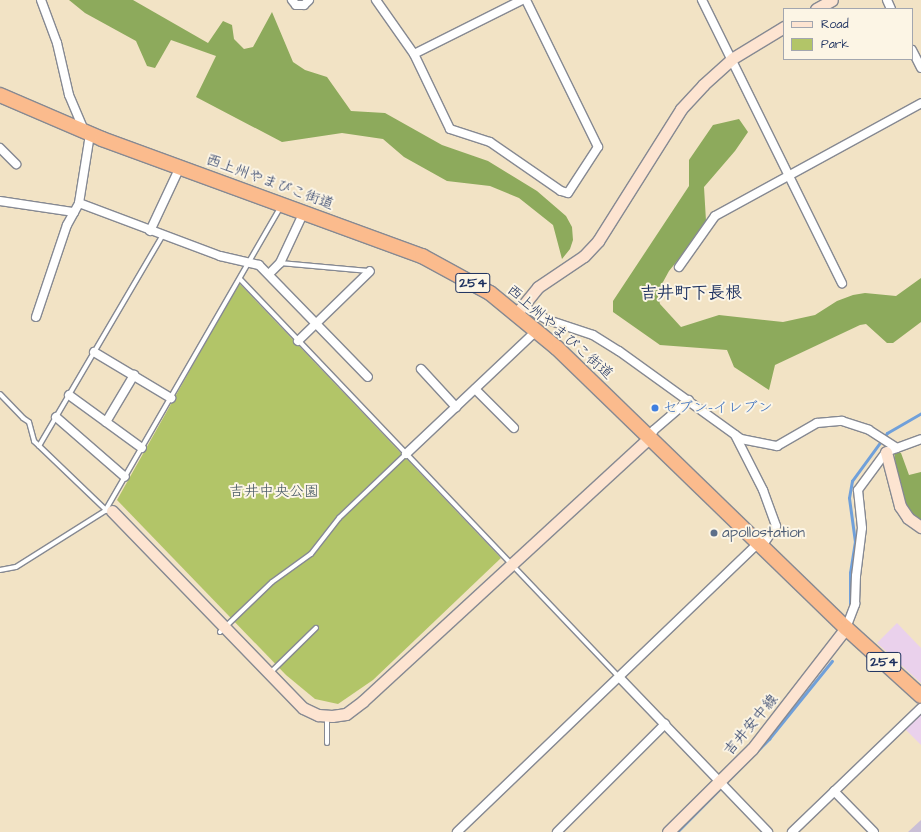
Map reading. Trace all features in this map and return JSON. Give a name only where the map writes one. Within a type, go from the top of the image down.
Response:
[{"type":"highway","name":"西上州やまびこ街道","points":[[0,95],[87,132],[282,204],[303,214],[422,256],[456,272],[523,311],[537,330],[650,437],[846,628],[921,696]]},
{"type":"street","points":[[36,317],[74,212],[79,203],[87,132],[69,95],[57,43],[41,0]]},
{"type":"street","points":[[292,0],[296,4],[304,5],[310,0]]},
{"type":"street","points":[[376,0],[414,54],[450,130],[490,142],[561,191],[568,193],[598,147],[526,0]]},
{"type":"street","points":[[414,54],[522,0]]},
{"type":"street","points":[[702,0],[842,283]]},
{"type":"street","points":[[818,8],[832,0]]},
{"type":"street","points":[[783,28],[731,59],[681,109],[591,249],[538,287],[523,311],[593,336],[619,351],[689,400],[735,435],[777,446],[817,422],[842,421],[868,430],[897,448]]},
{"type":"street","points":[[913,52],[921,68]]},
{"type":"street","points":[[679,267],[715,216],[921,103]]},
{"type":"street","points":[[0,148],[16,164]]},
{"type":"street","points":[[150,231],[180,167]]},
{"type":"street","points":[[0,201],[74,212]]},
{"type":"street","points":[[79,203],[162,236],[220,256],[259,264],[368,377]]},
{"type":"street","points":[[270,274],[280,263],[303,214]]},
{"type":"street","points":[[298,341],[370,271]]},
{"type":"street","points":[[406,454],[537,330]]},
{"type":"street","points":[[94,352],[172,398]]},
{"type":"street","points":[[421,369],[456,406]]},
{"type":"street","points":[[106,422],[134,375]]},
{"type":"street","points":[[475,389],[514,428]]},
{"type":"street","points":[[69,395],[142,448]]},
{"type":"street","points":[[108,511],[222,630],[303,708],[318,715],[327,716],[346,714],[363,700],[510,563],[598,487],[650,437],[654,430],[689,400]]},
{"type":"street","points":[[56,417],[125,478]]},
{"type":"street","points":[[457,832],[760,544],[776,526],[762,490],[735,435]]},
{"type":"street","points":[[846,628],[855,604],[856,576],[862,528],[858,490],[886,452],[921,439]]},
{"type":"street","points":[[886,452],[900,506],[908,518],[921,526]]},
{"type":"street","name":"吉井安中線","points":[[668,832],[720,782],[774,722],[846,628]]},
{"type":"street","points":[[619,677],[768,832]]},
{"type":"street","points":[[792,832],[921,708]]},
{"type":"street","points":[[557,832],[665,724]]},
{"type":"street","points":[[834,791],[874,832]]},
{"type":"lane","points":[[0,570],[16,568],[108,511],[142,448],[282,204]]},
{"type":"lane","points":[[39,446],[162,236]]},
{"type":"lane","points":[[280,263],[370,271]]},
{"type":"lane","points":[[240,279],[619,677]]},
{"type":"lane","points":[[0,394],[23,418],[30,422],[31,435],[39,446],[108,511]]},
{"type":"lane","points":[[222,630],[272,582],[311,554],[339,518],[406,454]]},
{"type":"lane","points":[[269,674],[316,628]]},
{"type":"lane","points":[[327,716],[327,743]]},
{"type":"shaded area","points":[[897,623],[921,648],[921,683],[877,643]]},
{"type":"shaded area","points":[[921,710],[921,745],[903,727]]},
{"type":"shaded area","points":[[921,820],[921,832],[908,832]]},
{"type":"green space","points":[[69,0],[133,0],[208,43],[223,21],[232,25],[234,39],[244,49],[253,47],[272,12],[293,62],[305,70],[327,77],[351,111],[385,113],[442,145],[488,161],[537,191],[566,216],[572,227],[573,240],[570,249],[562,259],[553,225],[519,198],[490,186],[447,181],[404,157],[383,139],[342,133],[282,142],[196,97],[216,56],[171,40],[155,68],[147,66],[136,41],[85,13]]},
{"type":"green space","points":[[739,119],[748,132],[735,151],[704,187],[706,221],[699,234],[669,271],[657,293],[660,304],[681,327],[719,315],[783,322],[815,315],[837,301],[853,295],[865,293],[896,296],[921,278],[921,322],[893,343],[887,343],[866,324],[860,325],[775,365],[769,390],[734,367],[727,350],[660,345],[613,312],[613,301],[689,186],[689,160],[713,125]]},
{"type":"green space","name":"吉井中央公園","points":[[239,283],[501,558],[373,680],[338,704],[315,699],[286,675],[117,500]]},
{"type":"green space","points":[[894,452],[901,453],[909,475],[921,472],[921,521],[911,515],[901,500]]},
{"type":"waterway","points":[[850,606],[850,573],[855,542],[849,498],[852,481],[887,433],[921,413]]},
{"type":"waterway","points":[[677,832],[769,739],[832,661]]},
{"type":"place","name":"セブン-イレブン","points":[[655,408]]},
{"type":"place","name":"apollostation","points":[[714,533]]},
{"type":"district","name":"吉井町下長根","points":[[691,294]]}]
